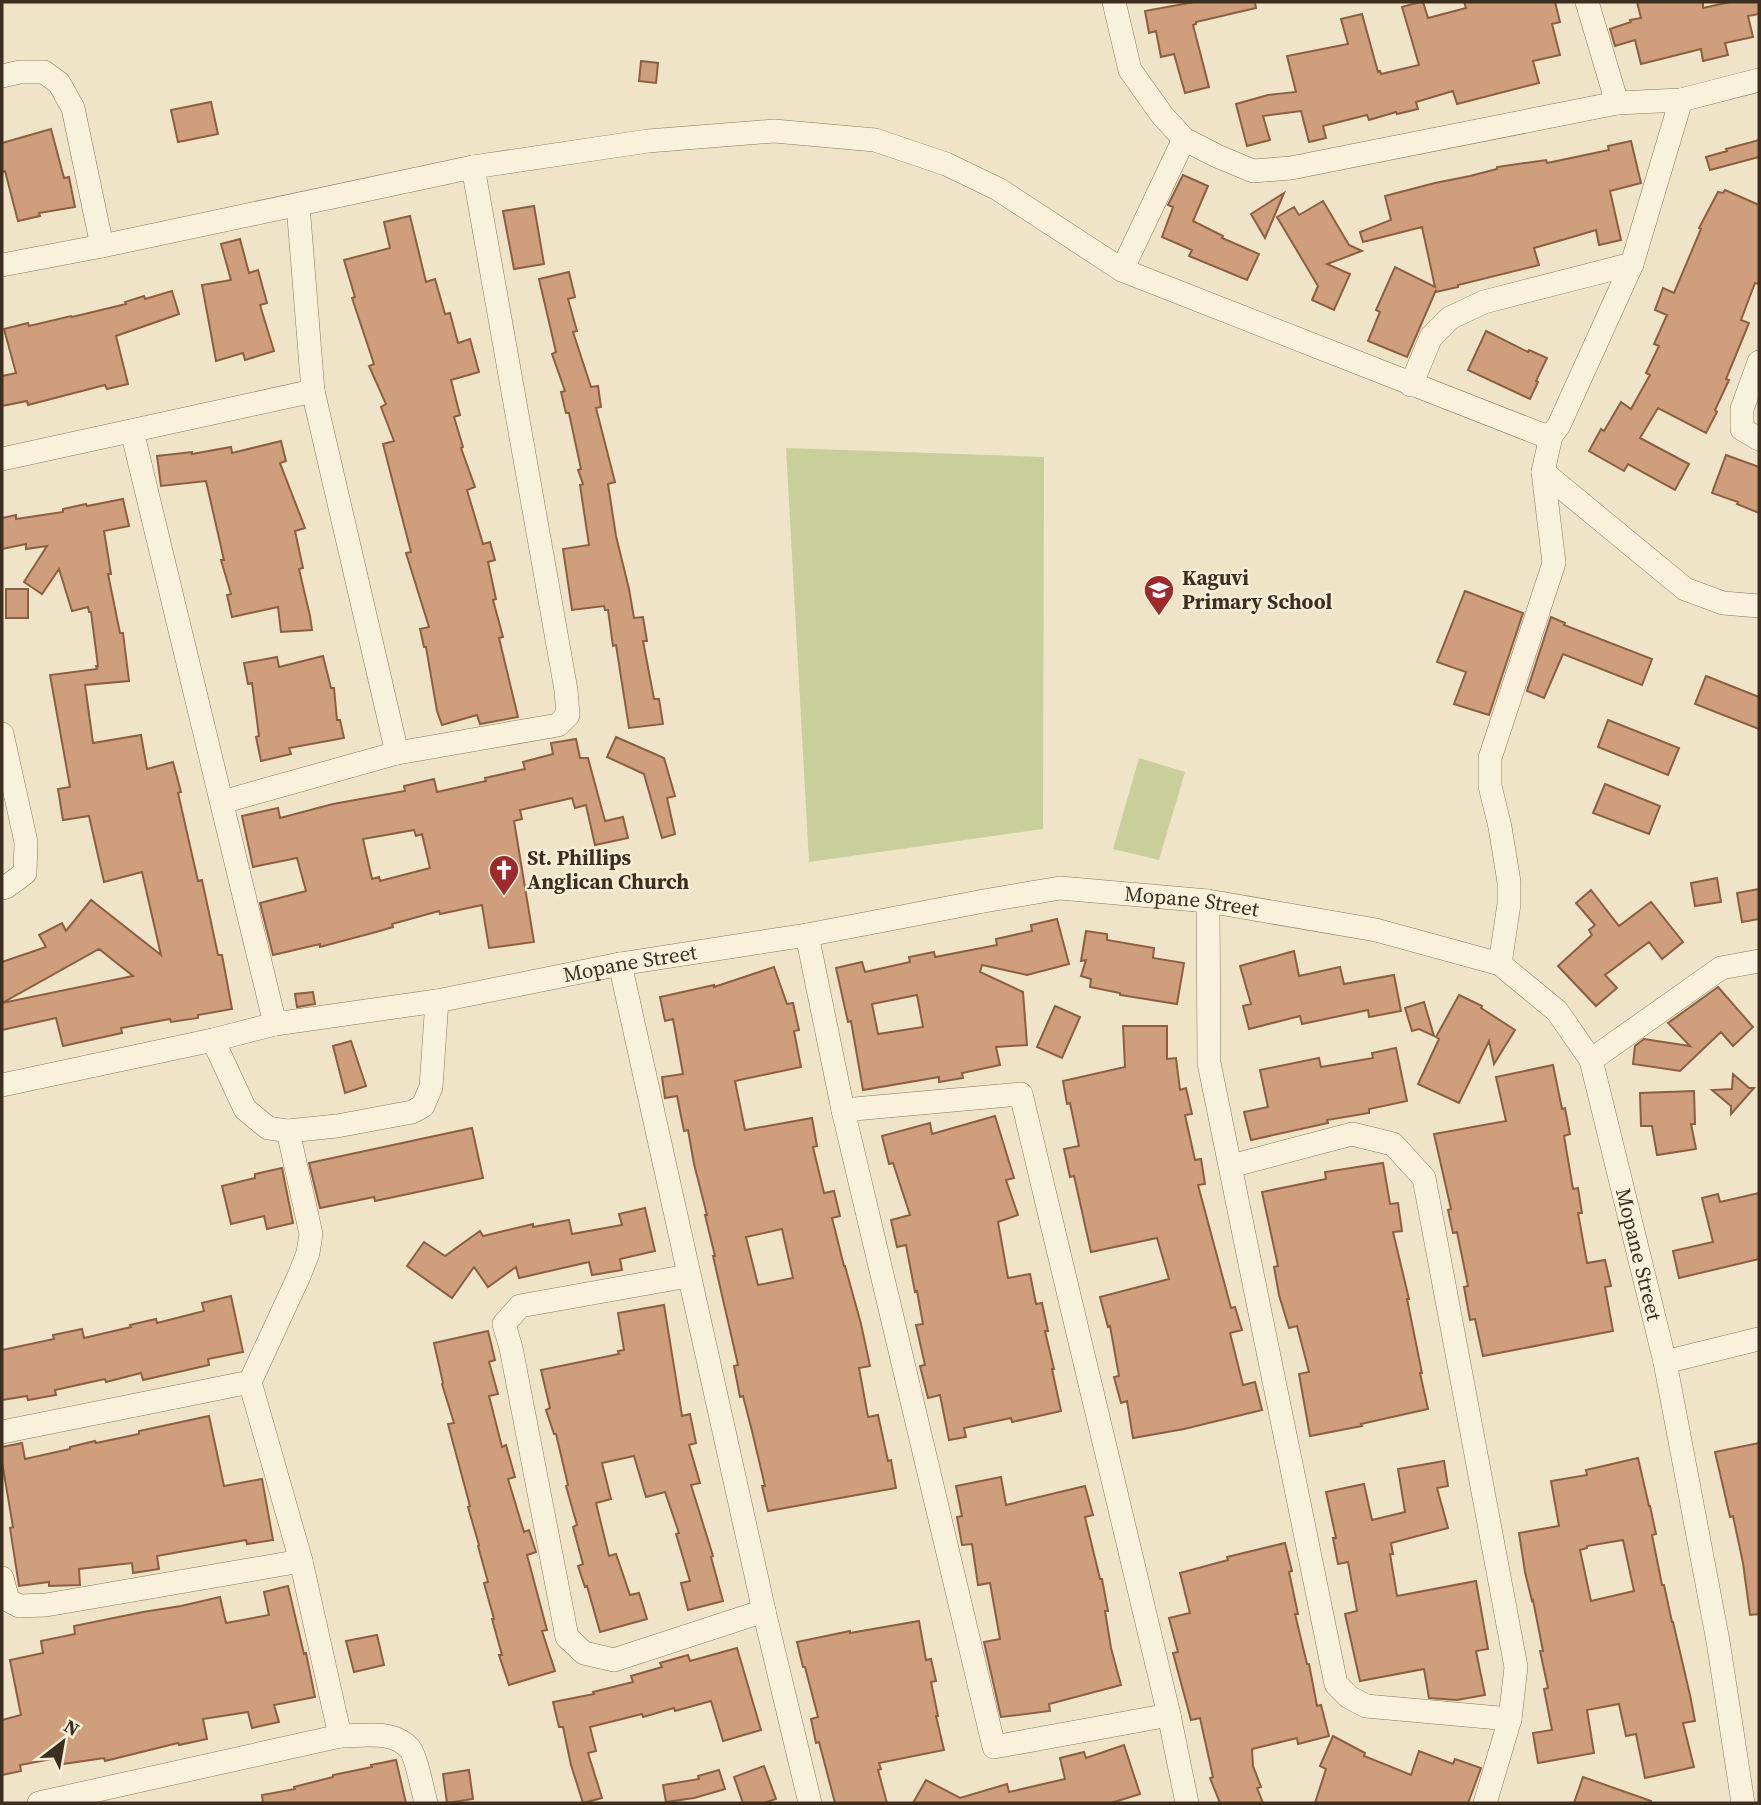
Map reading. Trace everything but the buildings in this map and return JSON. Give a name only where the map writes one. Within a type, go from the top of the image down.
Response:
[{"type":"street","points":[[1114,2],[1130,70],[1162,115],[1184,139],[1253,171],[1291,168],[1617,103],[1681,100],[1759,80]]},
{"type":"street","points":[[1587,2],[1617,103]]},
{"type":"street","points":[[2,76],[20,72],[44,72],[58,83],[73,108],[102,246]]},
{"type":"street","points":[[1500,964],[1509,904],[1509,882],[1490,786],[1490,758],[1555,563],[1543,472],[1551,436],[1559,425],[1632,264],[1681,100]]},
{"type":"street","points":[[2,265],[473,167],[648,141],[774,131],[875,140],[946,164],[998,189],[1122,270],[1411,385],[1551,436]]},
{"type":"street","points":[[1122,270],[1184,139]]},
{"type":"street","points":[[222,802],[397,752],[558,725],[568,715],[566,690],[473,167]]},
{"type":"street","points":[[298,205],[313,391],[397,752]]},
{"type":"street","points":[[1411,385],[1431,337],[1450,317],[1483,302],[1632,264]]},
{"type":"street","points":[[1759,362],[1742,409],[1742,429],[1759,439]]},
{"type":"street","points":[[2,459],[313,391]]},
{"type":"street","points":[[132,431],[275,1024]]},
{"type":"street","points":[[1543,472],[1685,589],[1723,603],[1759,606]]},
{"type":"street","points":[[2,734],[26,842],[25,873],[2,888]]},
{"type":"street","name":"Mopane Street","points":[[2,1085],[275,1024],[437,1001],[620,964],[807,935],[1060,888],[1208,901],[1376,930],[1500,964],[1557,1011],[1591,1060],[1665,1362],[1718,1641],[1743,1803]]},
{"type":"street","points":[[1208,901],[1209,1063],[1336,1684],[1349,1697],[1366,1706],[1510,1719]]},
{"type":"street","points":[[807,935],[843,1110],[994,1747],[1169,1715]]},
{"type":"street","points":[[1591,1060],[1721,968],[1759,961]]},
{"type":"street","points":[[620,964],[688,1276],[810,1803]]},
{"type":"street","points":[[213,1040],[245,1109],[268,1128],[288,1131],[337,1126],[412,1112],[423,1106],[431,1087],[437,1001]]},
{"type":"street","points":[[843,1110],[1021,1094],[1169,1715],[1187,1803]]},
{"type":"street","points":[[288,1131],[311,1234],[308,1253],[299,1276],[250,1382],[301,1561],[340,1736]]},
{"type":"street","points":[[1231,1166],[1352,1134],[1393,1144],[1424,1178],[1516,1667],[1510,1719],[1485,1803]]},
{"type":"street","points":[[688,1276],[520,1306],[504,1324],[511,1348],[567,1637],[584,1653],[614,1660],[764,1611]]},
{"type":"street","points":[[1665,1362],[1759,1339]]},
{"type":"street","points":[[2,1432],[250,1382]]},
{"type":"street","points":[[2,1578],[8,1600],[19,1606],[46,1605],[301,1561]]},
{"type":"street","points":[[39,1803],[340,1736],[377,1735],[394,1737],[411,1750],[426,1803]]},
{"type":"green space","points":[[786,448],[1044,457],[1043,829],[809,862]]},
{"type":"green space","points":[[1139,758],[1185,772],[1159,860],[1113,849]]},
{"type":"place","name":"Kaguvi Primary School","points":[[1159,617]]},
{"type":"place","name":"St. Phillips Anglican Church","points":[[504,897]]}]
